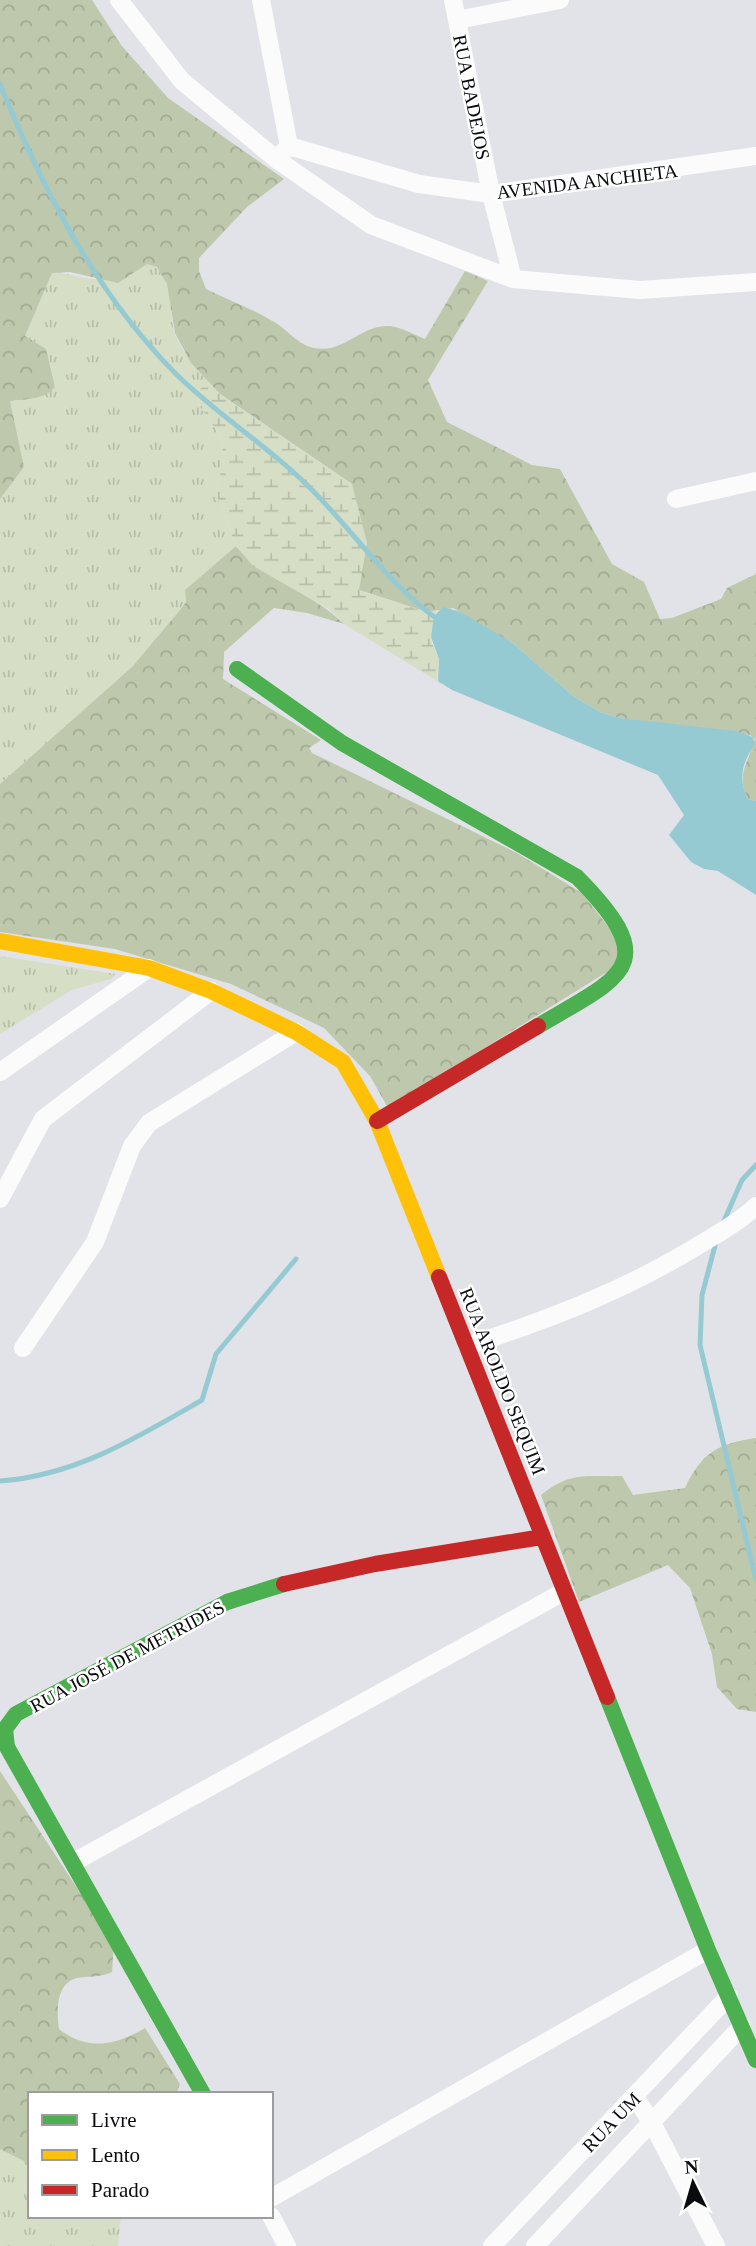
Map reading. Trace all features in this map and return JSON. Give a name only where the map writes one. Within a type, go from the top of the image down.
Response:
[{"type":"street","points":[[119,0],[182,82],[276,159],[371,225],[513,279],[640,290],[756,282]]},
{"type":"street","points":[[261,0],[289,146],[276,159]]},
{"type":"street","name":"RUA BADEJOS","points":[[453,0],[491,194],[513,279]]},
{"type":"street","points":[[457,20],[560,0]]},
{"type":"street","name":"AVENIDA ANCHIETA","points":[[289,146],[419,184],[491,194],[706,166],[756,156]]},
{"type":"street","points":[[676,499],[756,481]]},
{"type":"street","points":[[237,669],[342,743],[577,877],[604,904],[625,943],[626,959],[612,982],[377,1121]]},
{"type":"street","name":"RUA AROLDO SEQUIM","points":[[0,941],[149,968],[211,991],[296,1032],[343,1062],[377,1121],[708,1950],[756,2060]]},
{"type":"street","points":[[0,1072],[149,968]]},
{"type":"street","points":[[0,1199],[43,1119],[211,991]]},
{"type":"street","points":[[23,1348],[95,1242],[132,1146],[149,1124],[296,1032]]},
{"type":"street","points":[[467,1346],[610,1293],[743,1219],[756,1206]]},
{"type":"street","name":"RUA JOSÉ DE METRIDES","points":[[202,2092],[74,1862],[6,1747],[4,1725],[16,1714],[178,1626],[227,1602],[272,1586],[375,1564],[542,1537]]},
{"type":"street","points":[[74,1862],[565,1591]]},
{"type":"street","points":[[273,2197],[708,1950]]},
{"type":"street","name":"RUA UM","points":[[492,2246],[729,1996]]},
{"type":"street","name":"RUA UM","points":[[535,2246],[742,2026]]},
{"type":"street","points":[[635,2097],[652,2123],[716,2246]]},
{"type":"street","points":[[272,2218],[287,2246]]},
{"type":"green space","points":[[0,0],[92,0],[121,45],[168,98],[284,179],[247,207],[199,258],[199,271],[206,289],[266,317],[303,344],[325,349],[344,343],[370,329],[390,326],[425,339],[465,271],[488,281],[428,380],[447,422],[532,465],[560,469],[612,564],[644,582],[660,619],[672,618],[721,599],[727,588],[756,574],[756,801],[748,799],[743,782],[744,768],[755,739],[750,735],[620,718],[600,712],[573,696],[514,644],[453,608],[427,612],[359,590],[352,484],[220,394],[191,363],[175,333],[167,284],[157,267],[147,264],[118,283],[70,272],[52,273],[25,336],[46,349],[55,387],[40,397],[10,401],[24,467],[0,499]]},
{"type":"green space","points":[[147,263],[157,268],[164,276],[170,295],[176,336],[190,361],[209,382],[200,389],[198,404],[222,438],[223,459],[216,494],[236,546],[185,590],[186,602],[132,667],[0,784],[0,499],[24,467],[10,401],[35,398],[55,386],[46,349],[25,336],[52,273],[89,279],[109,278],[122,276]]},
{"type":"green space","points":[[209,382],[220,394],[352,484],[367,543],[359,590],[427,612],[437,610],[431,641],[439,659],[437,679],[445,686],[344,624],[330,610],[253,566],[236,546],[216,494],[223,459],[222,438],[198,404],[200,389]]},
{"type":"green space","points":[[236,546],[261,568],[317,603],[344,624],[307,613],[274,608],[224,652],[223,679],[321,740],[309,748],[312,753],[517,853],[582,893],[614,934],[623,962],[388,1108],[370,1076],[324,1028],[231,984],[115,949],[0,932],[0,784],[132,667],[186,602],[185,590]]},
{"type":"green space","points":[[0,956],[116,974],[111,979],[72,990],[0,1034]]},
{"type":"green space","points":[[756,1438],[756,1712],[737,1709],[717,1687],[712,1654],[690,1588],[668,1565],[579,1602],[541,1495],[561,1482],[588,1476],[622,1476],[633,1495],[685,1488],[698,1466],[713,1452],[732,1443]]},
{"type":"green space","points":[[0,1771],[114,1944],[112,1972],[74,1979],[63,1988],[59,2001],[59,2029],[80,2041],[101,2044],[123,2039],[145,2028],[180,2084],[177,2092],[28,2092],[28,2163],[0,2149]]},
{"type":"green space","points":[[0,2149],[28,2163],[28,2218],[121,2218],[118,2246],[0,2246]]},
{"type":"water","points":[[443,607],[461,612],[514,644],[573,696],[600,712],[620,718],[736,731],[753,737],[755,744],[747,757],[742,777],[748,799],[756,801],[756,895],[718,871],[704,869],[691,862],[669,835],[684,815],[658,775],[452,690],[438,681],[439,659],[431,637],[434,616]]},
{"type":"waterway","points":[[0,84],[34,162],[73,237],[146,342],[192,389],[299,478],[388,575],[437,619]]},
{"type":"waterway","points":[[723,1223],[742,1180],[756,1165]]},
{"type":"waterway","points":[[716,1242],[702,1295],[700,1345],[756,1580]]},
{"type":"waterway","points":[[0,1481],[28,1478],[80,1463],[130,1441],[202,1400],[216,1354],[296,1259]]},
{"type":"traffic: fast","points":[[237,669],[342,743],[577,877],[604,907],[620,930],[625,950],[622,966],[611,980],[592,994],[538,1026]]},
{"type":"traffic: fast","points":[[202,2092],[7,1747],[5,1729],[16,1714],[227,1602],[284,1584]]},
{"type":"traffic: fast","points":[[607,1697],[708,1950],[756,2060]]},
{"type":"traffic: slow","points":[[0,941],[149,968],[211,991],[296,1032],[343,1062],[377,1121],[439,1277]]},
{"type":"traffic: jam","points":[[377,1121],[538,1026]]},
{"type":"traffic: jam","points":[[439,1277],[607,1697]]},
{"type":"traffic: jam","points":[[284,1584],[375,1564],[542,1537]]}]
